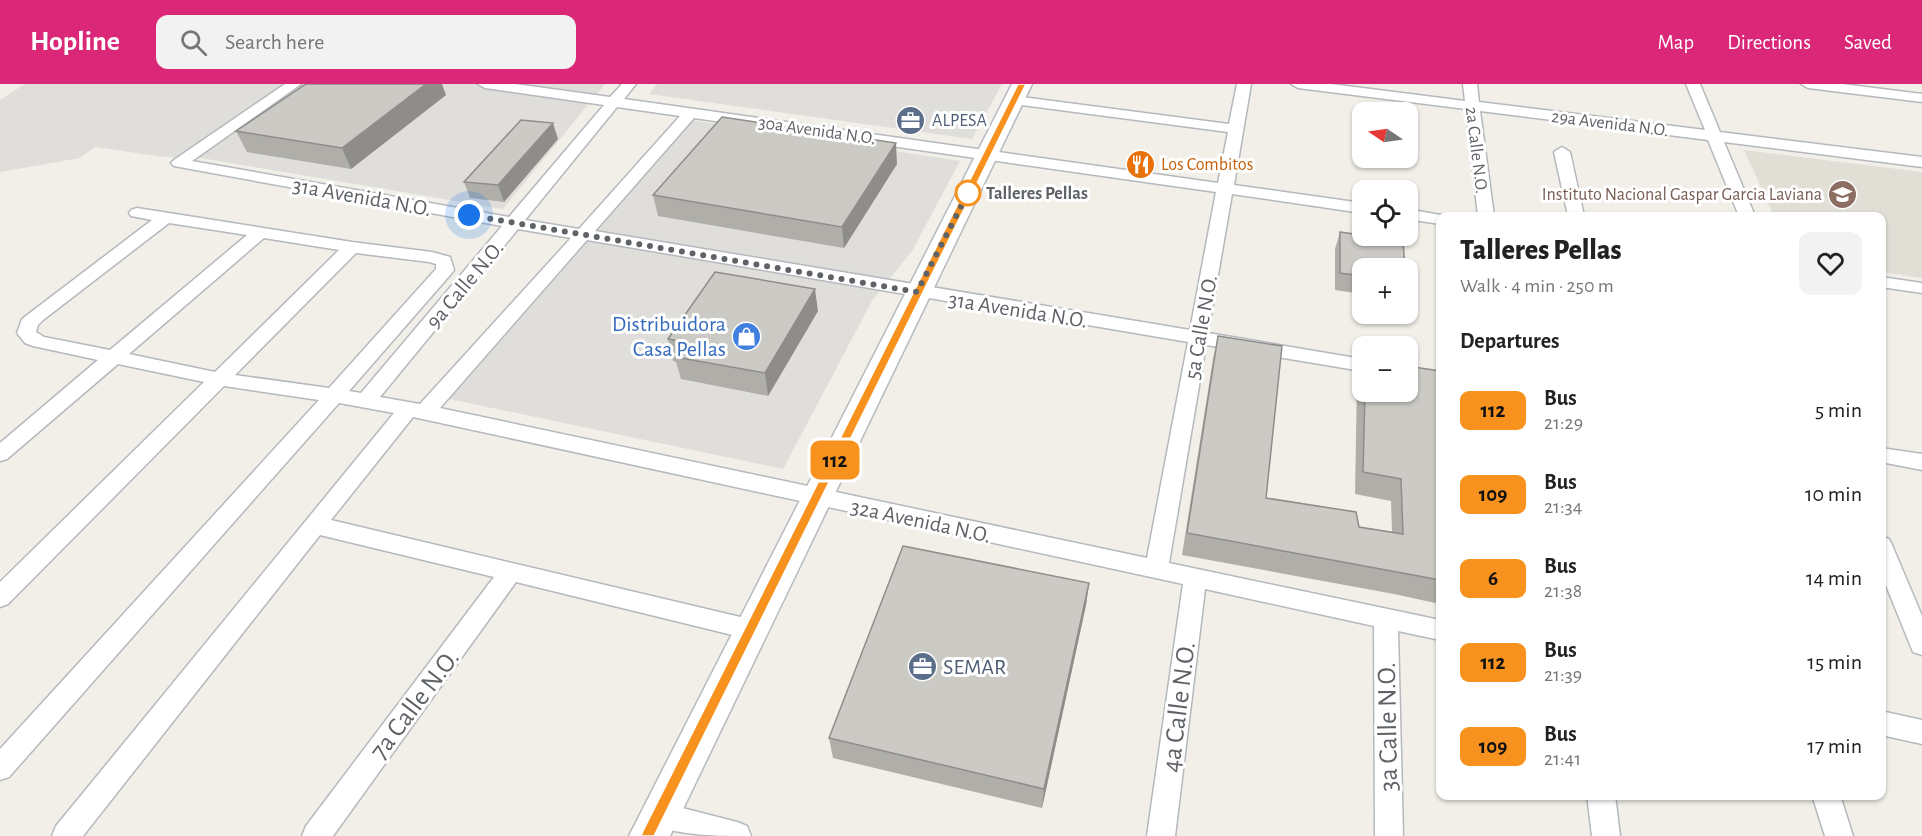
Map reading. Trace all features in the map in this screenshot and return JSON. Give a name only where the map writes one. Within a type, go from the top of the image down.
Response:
[{"type":"main road","points":[[654,826],[1018,92]]},
{"type":"street","name":"31a Avenida N.O.","points":[[294,84],[179,163],[514,224],[1352,363]]},
{"type":"street","name":"30a Avenida N.O.","points":[[485,84],[1352,207]]},
{"type":"street","name":"9a Calle N.O.","points":[[366,400],[629,84]]},
{"type":"street","name":"5a Calle N.O.","points":[[1156,570],[1244,84]]},
{"type":"street","name":"29a Avenida N.O.","points":[[1298,84],[1922,162]]},
{"type":"street","name":"2a Calle N.O.","points":[[1470,84],[1485,212]]},
{"type":"street","points":[[1693,84],[1745,212]]},
{"type":"street","points":[[1808,84],[1922,98]]},
{"type":"street","points":[[1918,84],[1922,90]]},
{"type":"street","points":[[1018,92],[1235,129]]},
{"type":"street","points":[[66,836],[315,525],[416,410],[692,113]]},
{"type":"street","points":[[1562,152],[1575,212]]},
{"type":"street","points":[[0,768],[445,270],[444,261],[432,258],[137,213]]},
{"type":"street","points":[[1418,216],[1436,218]]},
{"type":"street","name":"32a Avenida N.O.","points":[[165,218],[29,323],[26,333],[32,339],[113,357],[220,379],[366,400],[416,410],[1436,629]]},
{"type":"street","points":[[0,454],[261,232]]},
{"type":"street","points":[[0,597],[352,247]]},
{"type":"street","points":[[1886,283],[1922,288]]},
{"type":"street","points":[[1886,456],[1922,462]]},
{"type":"street","points":[[315,525],[753,630]]},
{"type":"street","points":[[1886,557],[1922,645]]},
{"type":"street","name":"7a Calle N.O.","points":[[316,836],[512,572]]},
{"type":"street","name":"4a Calle N.O.","points":[[1161,836],[1195,578]]},
{"type":"street","name":"3a Calle N.O.","points":[[1386,618],[1389,836]]},
{"type":"street","points":[[1886,724],[1922,732]]},
{"type":"street","points":[[1602,800],[1606,836]]},
{"type":"street","points":[[1828,800],[1839,836]]},
{"type":"street","points":[[654,826],[737,836]]},
{"type":"shaded area","points":[[25,84],[605,84],[503,209],[201,158],[164,157],[95,147],[80,158],[0,172],[0,100]]},
{"type":"shaded area","name":"ALPESA","points":[[657,84],[1002,84],[972,139],[649,94]]},
{"type":"shaded area","points":[[691,120],[960,161],[912,251],[872,301],[783,469],[449,399]]},
{"type":"shaded area","name":"Instituto Nacional Gaspar Garcia Laviana","points":[[1744,150],[1922,172],[1922,278],[1886,273],[1886,212],[1772,212]]},
{"type":"building","points":[[306,84],[426,84],[342,148],[236,131]]},
{"type":"building","points":[[722,117],[896,143],[842,227],[653,195]]},
{"type":"building","points":[[521,120],[553,123],[498,185],[464,182]]},
{"type":"building","points":[[1340,232],[1352,234],[1352,246],[1403,246],[1404,258],[1352,258],[1352,275],[1340,273]]},
{"type":"building","name":"Distribuidora Casa Pellas","points":[[715,272],[815,289],[765,373],[675,357],[685,342],[668,339]]},
{"type":"building","points":[[1218,336],[1282,346],[1266,498],[1356,512],[1359,527],[1403,534],[1401,479],[1363,472],[1365,402],[1418,402],[1418,368],[1436,370],[1436,579],[1187,533]]},
{"type":"building","points":[[903,546],[1089,583],[1044,789],[829,738]]},
{"type":"bus line","name":"112","points":[[649,836],[1022,84]]},
{"type":"place","name":"ALPESA","points":[[911,120]]},
{"type":"place","name":"Los Combitos","points":[[1140,164]]},
{"type":"place","name":"Talleres Pellas","points":[[968,193]]},
{"type":"place","name":"Instituto Nacional Gaspar Garcia Laviana","points":[[1843,194]]},
{"type":"place","name":"Distribuidora Casa Pellas","points":[[747,336]]},
{"type":"place","name":"SEMAR","points":[[922,666]]},
{"type":"route","points":[[469,215],[917,292],[968,193]]}]
